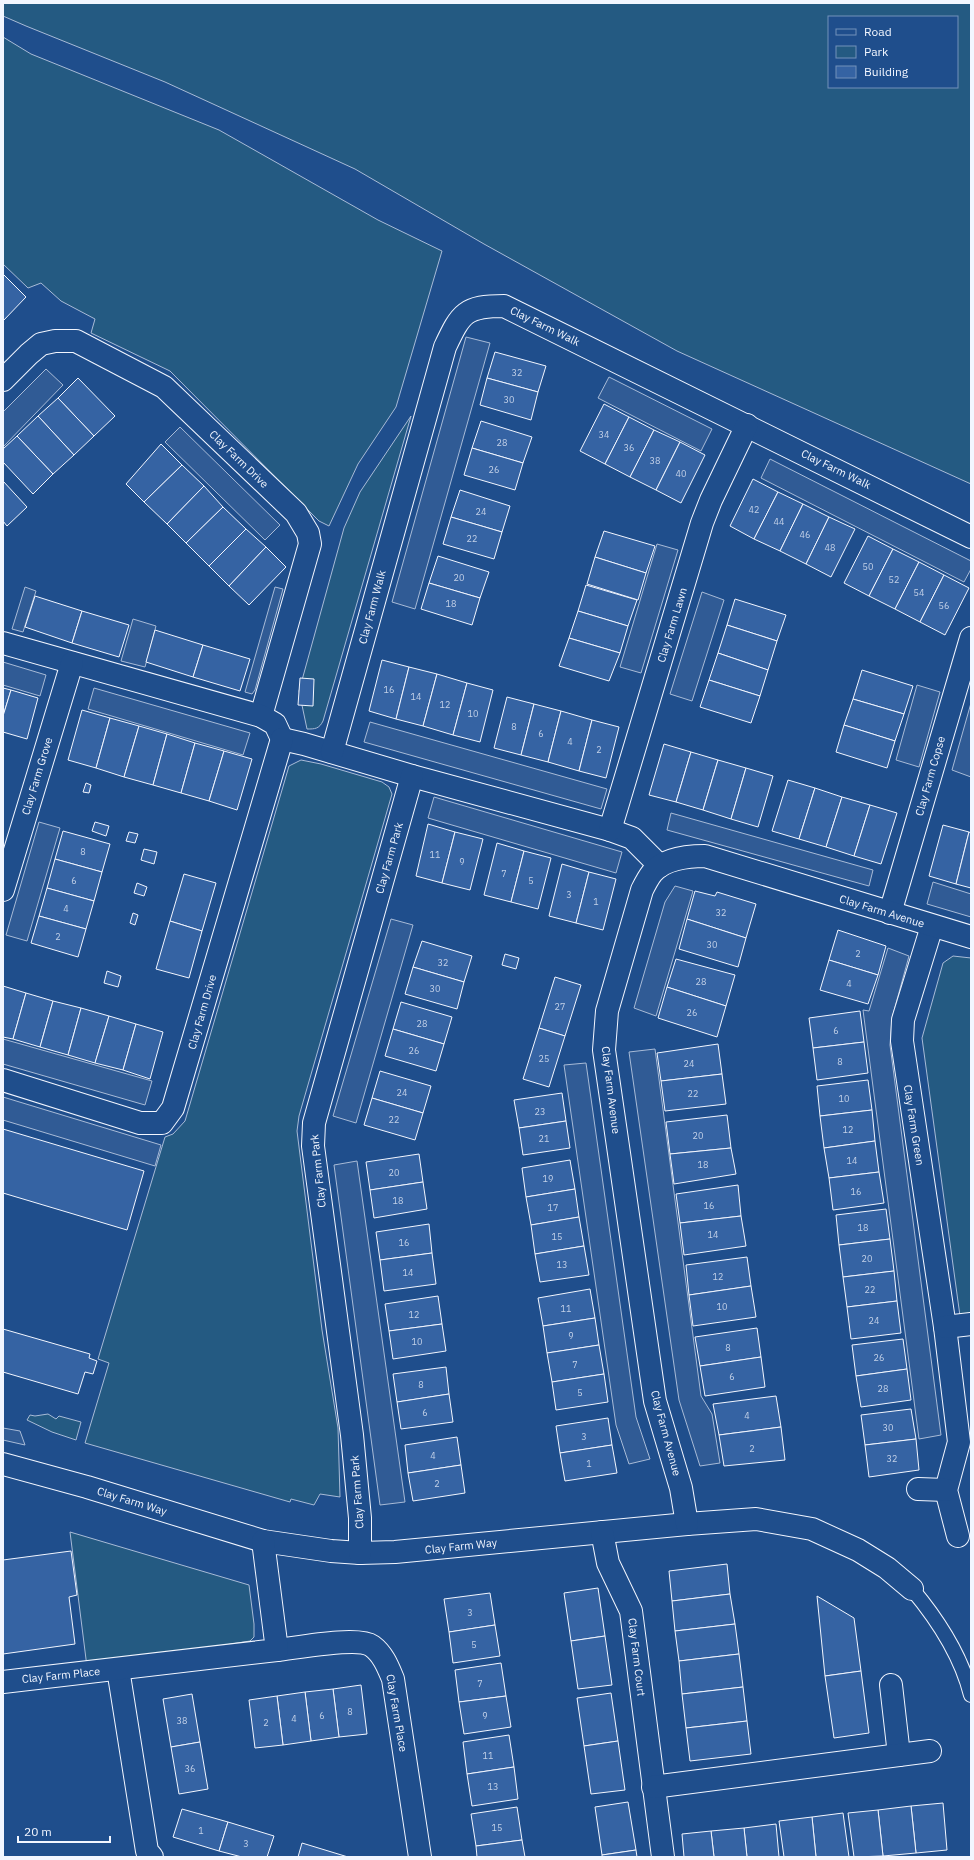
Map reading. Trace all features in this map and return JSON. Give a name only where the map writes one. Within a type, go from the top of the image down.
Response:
[{"type":"street","name":"Clay Farm Walk","points":[[332,752],[445,348],[454,327],[466,314],[484,306],[504,306],[971,537]]},
{"type":"street","name":"Clay Farm Drive","points":[[3,380],[41,344],[55,341],[76,341],[164,386],[296,513],[308,533],[310,544],[261,716]]},
{"type":"street","name":"Clay Farm Lawn","points":[[610,830],[702,523],[711,500],[747,425]]},
{"type":"street","name":"Clay Farm Copse","points":[[890,913],[971,638]]},
{"type":"street","points":[[3,642],[261,716],[275,724],[282,739],[610,830],[632,838],[660,866]]},
{"type":"street","name":"Clay Farm Grove","points":[[3,890],[72,663]]},
{"type":"street","name":"Clay Farm Drive","points":[[3,1080],[140,1123],[162,1123],[174,1108],[282,739]]},
{"type":"street","name":"Clay Farm Park","points":[[360,1553],[360,1518],[352,1434],[313,1146],[314,1123],[412,776]]},
{"type":"street","name":"Clay Farm Avenue","points":[[688,1524],[681,1488],[656,1401],[604,1050],[607,1011],[642,890],[652,872],[660,866],[684,856],[705,856],[971,937]]},
{"type":"street","name":"Clay Farm Green","points":[[932,926],[903,1020],[902,1041],[945,1327],[959,1442],[946,1490],[958,1536]]},
{"type":"street","points":[[945,1327],[971,1324]]},
{"type":"street","name":"Clay Farm Way","points":[[3,1464],[87,1487],[263,1541],[300,1548],[360,1553],[395,1552],[688,1524],[756,1519],[812,1529],[858,1550],[888,1568],[912,1589]]},
{"type":"street","points":[[918,1489],[946,1490]]},
{"type":"street","name":"Clay Farm Court","points":[[602,1532],[608,1563],[631,1612],[663,1857]]},
{"type":"street","points":[[263,1541],[277,1650]]},
{"type":"street","name":"Clay Farm Place","points":[[3,1682],[351,1641],[371,1645],[384,1659],[393,1679],[420,1857]]},
{"type":"street","points":[[118,1669],[147,1851],[152,1857]]},
{"type":"street","points":[[891,1686],[899,1755]]},
{"type":"street","points":[[653,1787],[930,1750]]},
{"type":"lane","points":[[912,1589],[931,1611],[954,1650],[971,1695]]},
{"type":"green space","points":[[3,3],[971,3],[971,484],[677,351],[484,244],[355,169],[165,82],[3,16]]},
{"type":"green space","points":[[3,37],[31,54],[219,130],[378,220],[442,251],[396,407],[358,464],[329,526],[319,521],[170,371],[91,333],[95,319],[61,301],[41,283],[28,288],[3,264]]},
{"type":"green space","points":[[411,416],[323,721],[320,726],[316,728],[307,729],[299,691],[344,528],[360,492]]},
{"type":"green space","points":[[301,760],[321,764],[382,782],[389,787],[392,794],[299,1116],[297,1131],[322,1330],[338,1428],[340,1497],[320,1494],[314,1505],[291,1499],[290,1502],[85,1443],[109,1363],[98,1359],[165,1137],[173,1134],[185,1121],[289,766]]},
{"type":"green space","points":[[953,956],[971,958],[971,1314],[960,1316],[922,1038],[943,963]]},
{"type":"green space","points":[[48,1414],[56,1419],[59,1416],[81,1422],[76,1440],[52,1432],[27,1420],[30,1415],[35,1416]]},
{"type":"green space","points":[[70,1532],[249,1585],[254,1624],[254,1637],[250,1641],[87,1667]]},
{"type":"shaded area","points":[[466,337],[490,343],[415,609],[392,602]]},
{"type":"shaded area","points":[[46,369],[63,385],[3,447],[3,412]]},
{"type":"shaded area","points":[[609,377],[712,429],[701,451],[598,398]]},
{"type":"shaded area","points":[[180,427],[280,525],[265,540],[165,442]]},
{"type":"shaded area","points":[[770,459],[971,561],[971,569],[964,582],[761,478]]},
{"type":"shaded area","points":[[657,544],[678,550],[641,673],[620,667]]},
{"type":"shaded area","points":[[25,587],[36,591],[23,632],[12,629]]},
{"type":"shaded area","points":[[275,587],[283,589],[255,690],[252,694],[245,692]]},
{"type":"shaded area","points":[[702,592],[724,600],[692,701],[670,694]]},
{"type":"shaded area","points":[[133,619],[156,626],[145,667],[121,661]]},
{"type":"shaded area","points":[[3,662],[46,675],[40,696],[3,685]]},
{"type":"shaded area","points":[[917,685],[940,692],[919,767],[896,760]]},
{"type":"shaded area","points":[[94,688],[250,733],[243,755],[88,709]]},
{"type":"shaded area","points":[[971,703],[971,777],[952,770]]},
{"type":"shaded area","points":[[370,722],[607,789],[601,809],[364,742]]},
{"type":"shaded area","points":[[434,797],[622,852],[616,873],[428,818]]},
{"type":"shaded area","points":[[671,813],[873,870],[869,886],[667,830]]},
{"type":"shaded area","points":[[39,822],[60,828],[27,941],[6,935]]},
{"type":"shaded area","points":[[933,882],[971,894],[971,917],[927,904]]},
{"type":"shaded area","points":[[675,886],[693,891],[656,1016],[634,1008],[665,902]]},
{"type":"shaded area","points":[[391,919],[413,925],[356,1123],[333,1116]]},
{"type":"shaded area","points":[[888,948],[909,956],[892,1018],[890,1045],[941,1435],[919,1439],[863,1010],[869,1011]]},
{"type":"shaded area","points":[[3,1039],[152,1081],[145,1105],[3,1064]]},
{"type":"shaded area","points":[[655,1049],[701,1396],[712,1414],[720,1463],[700,1466],[679,1400],[629,1052]]},
{"type":"shaded area","points":[[586,1063],[636,1417],[650,1459],[629,1464],[616,1425],[564,1065]]},
{"type":"shaded area","points":[[3,1097],[161,1145],[155,1166],[3,1120]]},
{"type":"shaded area","points":[[357,1161],[405,1502],[380,1505],[334,1165]]},
{"type":"shaded area","points":[[3,1428],[20,1431],[25,1445],[3,1440]]},
{"type":"building","points":[[3,274],[26,297],[3,321]]},
{"type":"building","points":[[495,352],[546,366],[538,392],[487,378]]},
{"type":"building","points":[[78,378],[115,416],[94,436],[58,398]]},
{"type":"building","points":[[487,378],[538,392],[531,420],[480,405]]},
{"type":"building","points":[[58,398],[94,436],[74,455],[38,416]]},
{"type":"building","points":[[604,404],[629,417],[605,464],[580,451]]},
{"type":"building","points":[[38,416],[74,455],[53,474],[17,436]]},
{"type":"building","points":[[629,417],[654,430],[630,477],[605,464]]},
{"type":"building","points":[[481,421],[532,437],[523,463],[472,448]]},
{"type":"building","points":[[654,430],[680,442],[656,490],[630,477]]},
{"type":"building","points":[[17,436],[53,474],[33,494],[3,462],[3,449]]},
{"type":"building","points":[[680,442],[705,455],[681,503],[656,490]]},
{"type":"building","points":[[161,444],[182,465],[144,502],[126,484]]},
{"type":"building","points":[[472,448],[523,463],[515,490],[464,475]]},
{"type":"building","points":[[182,465],[204,486],[167,524],[144,502]]},
{"type":"building","points":[[753,479],[778,492],[754,539],[730,526]]},
{"type":"building","points":[[3,481],[27,507],[7,526],[3,521]]},
{"type":"building","points":[[204,486],[223,507],[186,543],[167,524]]},
{"type":"building","points":[[460,490],[510,506],[502,532],[451,517]]},
{"type":"building","points":[[778,492],[803,504],[780,551],[754,539]]},
{"type":"building","points":[[803,504],[829,517],[806,564],[780,551]]},
{"type":"building","points":[[223,507],[246,529],[209,566],[186,543]]},
{"type":"building","points":[[451,517],[502,532],[494,559],[443,544]]},
{"type":"building","points":[[829,517],[855,529],[831,577],[806,564]]},
{"type":"building","points":[[246,529],[266,547],[229,586],[209,566]]},
{"type":"building","points":[[604,531],[655,546],[646,573],[595,557]]},
{"type":"building","points":[[868,536],[893,549],[869,596],[844,583]]},
{"type":"building","points":[[266,547],[286,567],[249,605],[229,586]]},
{"type":"building","points":[[893,549],[919,562],[895,609],[869,596]]},
{"type":"building","points":[[438,556],[489,572],[480,598],[429,583]]},
{"type":"building","points":[[595,557],[646,573],[638,600],[587,584]]},
{"type":"building","points":[[919,562],[944,575],[920,622],[895,609]]},
{"type":"building","points":[[944,575],[969,588],[945,635],[920,622]]},
{"type":"building","points":[[429,583],[480,598],[472,625],[421,609]]},
{"type":"building","points":[[586,585],[637,600],[628,626],[578,611]]},
{"type":"building","points":[[35,596],[82,611],[72,643],[25,627]]},
{"type":"building","points":[[735,599],[786,615],[777,641],[727,625]]},
{"type":"building","points":[[82,611],[129,625],[119,657],[72,643]]},
{"type":"building","points":[[578,611],[628,626],[620,653],[569,638]]},
{"type":"building","points":[[727,625],[777,641],[768,670],[718,653]]},
{"type":"building","points":[[155,630],[203,645],[193,677],[146,662]]},
{"type":"building","points":[[569,638],[620,653],[609,681],[559,666]]},
{"type":"building","points":[[203,645],[250,659],[240,691],[193,677]]},
{"type":"building","points":[[718,653],[768,670],[760,696],[709,680]]},
{"type":"building","points":[[382,660],[409,667],[396,719],[369,711]]},
{"type":"building","points":[[409,667],[437,674],[423,726],[396,719]]},
{"type":"building","points":[[862,670],[913,686],[904,714],[853,699]]},
{"type":"building","points":[[437,674],[467,683],[453,735],[423,726]]},
{"type":"building","points":[[300,678],[314,679],[313,706],[298,705]]},
{"type":"building","points":[[709,680],[760,696],[751,723],[700,707]]},
{"type":"building","points":[[467,683],[493,690],[480,742],[453,735]]},
{"type":"building","points":[[3,688],[11,690],[3,716]]},
{"type":"building","points":[[11,690],[38,698],[27,739],[3,732],[3,716]]},
{"type":"building","points":[[507,697],[534,704],[521,755],[494,748]]},
{"type":"building","points":[[853,699],[904,714],[895,741],[844,725]]},
{"type":"building","points":[[534,704],[561,711],[548,762],[521,755]]},
{"type":"building","points":[[82,710],[110,718],[96,768],[68,760]]},
{"type":"building","points":[[561,711],[592,720],[579,771],[548,762]]},
{"type":"building","points":[[110,718],[139,726],[124,777],[96,768]]},
{"type":"building","points":[[592,720],[619,727],[606,778],[579,771]]},
{"type":"building","points":[[844,725],[895,741],[887,768],[836,752]]},
{"type":"building","points":[[139,726],[167,734],[153,785],[124,777]]},
{"type":"building","points":[[167,734],[195,743],[181,793],[153,785]]},
{"type":"building","points":[[195,743],[224,751],[209,801],[181,793]]},
{"type":"building","points":[[664,744],[691,752],[676,802],[649,795]]},
{"type":"building","points":[[224,751],[252,759],[237,810],[209,801]]},
{"type":"building","points":[[691,752],[718,760],[703,810],[676,802]]},
{"type":"building","points":[[718,760],[746,768],[731,819],[703,810]]},
{"type":"building","points":[[746,768],[773,776],[758,827],[731,819]]},
{"type":"building","points":[[788,780],[815,788],[799,839],[772,831]]},
{"type":"building","points":[[86,783],[91,785],[89,793],[83,792]]},
{"type":"building","points":[[815,788],[842,797],[826,847],[799,839]]},
{"type":"building","points":[[842,797],[870,805],[854,856],[826,847]]},
{"type":"building","points":[[870,805],[897,813],[881,864],[854,856]]},
{"type":"building","points":[[95,822],[109,826],[106,836],[92,831]]},
{"type":"building","points":[[428,824],[455,832],[442,883],[416,876]]},
{"type":"building","points":[[943,825],[969,832],[956,884],[929,876]]},
{"type":"building","points":[[63,831],[110,844],[102,872],[55,859]]},
{"type":"building","points":[[129,832],[138,834],[135,843],[126,841]]},
{"type":"building","points":[[455,832],[483,839],[470,890],[442,883]]},
{"type":"building","points":[[969,832],[971,833],[971,888],[956,884]]},
{"type":"building","points":[[497,843],[524,851],[511,902],[484,895]]},
{"type":"building","points":[[144,849],[157,852],[154,864],[141,860]]},
{"type":"building","points":[[524,851],[551,858],[538,909],[511,902]]},
{"type":"building","points":[[55,859],[102,872],[94,901],[47,888]]},
{"type":"building","points":[[562,864],[589,872],[576,923],[549,916]]},
{"type":"building","points":[[589,872],[616,879],[603,930],[576,923]]},
{"type":"building","points":[[184,874],[216,883],[202,931],[170,921]]},
{"type":"building","points":[[137,883],[147,887],[144,896],[134,893]]},
{"type":"building","points":[[47,888],[94,901],[86,929],[39,916]]},
{"type":"building","points":[[695,891],[715,896],[717,892],[756,904],[746,938],[687,919]]},
{"type":"building","points":[[133,913],[138,915],[135,925],[130,923]]},
{"type":"building","points":[[39,916],[86,929],[78,957],[31,943]]},
{"type":"building","points":[[687,919],[746,938],[738,967],[679,949]]},
{"type":"building","points":[[170,921],[202,931],[189,978],[156,969]]},
{"type":"building","points":[[838,930],[886,946],[878,975],[829,960]]},
{"type":"building","points":[[422,941],[472,956],[464,982],[413,967]]},
{"type":"building","points":[[505,954],[519,958],[516,969],[502,965]]},
{"type":"building","points":[[676,959],[735,975],[726,1006],[667,987]]},
{"type":"building","points":[[829,960],[878,975],[868,1004],[820,990]]},
{"type":"building","points":[[413,967],[464,982],[457,1009],[405,994]]},
{"type":"building","points":[[107,971],[121,976],[118,987],[104,983]]},
{"type":"building","points":[[555,977],[581,985],[565,1036],[539,1028]]},
{"type":"building","points":[[3,986],[26,993],[13,1039],[3,1037]]},
{"type":"building","points":[[667,987],[726,1006],[717,1037],[658,1018]]},
{"type":"building","points":[[26,993],[53,1001],[40,1047],[13,1039]]},
{"type":"building","points":[[53,1001],[81,1008],[68,1055],[40,1047]]},
{"type":"building","points":[[401,1002],[452,1017],[444,1044],[393,1029]]},
{"type":"building","points":[[81,1008],[109,1016],[95,1063],[68,1055]]},
{"type":"building","points":[[860,1011],[864,1042],[813,1048],[809,1018]]},
{"type":"building","points":[[109,1016],[136,1024],[123,1070],[95,1063]]},
{"type":"building","points":[[136,1024],[163,1032],[150,1079],[123,1070]]},
{"type":"building","points":[[539,1028],[565,1036],[549,1087],[523,1079]]},
{"type":"building","points":[[393,1029],[444,1044],[436,1071],[385,1056]]},
{"type":"building","points":[[864,1042],[868,1073],[817,1080],[813,1048]]},
{"type":"building","points":[[718,1044],[722,1074],[661,1081],[657,1053]]},
{"type":"building","points":[[380,1071],[431,1086],[423,1113],[372,1098]]},
{"type":"building","points":[[722,1074],[726,1104],[665,1111],[661,1081]]},
{"type":"building","points":[[868,1080],[872,1110],[820,1116],[817,1086]]},
{"type":"building","points":[[562,1093],[566,1121],[519,1128],[514,1100]]},
{"type":"building","points":[[372,1098],[423,1113],[415,1140],[364,1125]]},
{"type":"building","points":[[872,1110],[875,1141],[824,1148],[820,1116]]},
{"type":"building","points":[[727,1115],[731,1148],[670,1154],[666,1122]]},
{"type":"building","points":[[566,1121],[570,1148],[523,1155],[519,1128]]},
{"type":"building","points":[[3,1129],[144,1171],[127,1230],[3,1193]]},
{"type":"building","points":[[875,1141],[879,1172],[829,1178],[824,1148]]},
{"type":"building","points":[[731,1148],[736,1174],[674,1184],[670,1154]]},
{"type":"building","points":[[419,1154],[423,1182],[370,1190],[366,1162]]},
{"type":"building","points":[[570,1160],[575,1189],[526,1197],[522,1168]]},
{"type":"building","points":[[879,1172],[884,1203],[833,1210],[829,1178]]},
{"type":"building","points":[[423,1182],[427,1209],[374,1218],[370,1190]]},
{"type":"building","points":[[738,1185],[741,1216],[680,1223],[676,1194]]},
{"type":"building","points":[[575,1189],[579,1217],[531,1225],[526,1197]]},
{"type":"building","points":[[886,1209],[890,1239],[839,1245],[836,1215]]},
{"type":"building","points":[[741,1216],[746,1246],[684,1255],[680,1223]]},
{"type":"building","points":[[579,1217],[584,1246],[535,1254],[531,1225]]},
{"type":"building","points":[[429,1224],[432,1253],[380,1260],[376,1232]]},
{"type":"building","points":[[890,1239],[894,1271],[843,1277],[839,1245]]},
{"type":"building","points":[[584,1246],[589,1275],[540,1282],[535,1254]]},
{"type":"building","points":[[432,1253],[436,1284],[384,1291],[380,1260]]},
{"type":"building","points":[[747,1257],[751,1286],[689,1295],[686,1265]]},
{"type":"building","points":[[894,1271],[897,1301],[847,1307],[843,1277]]},
{"type":"building","points":[[751,1286],[756,1317],[693,1326],[689,1295]]},
{"type":"building","points":[[590,1289],[595,1318],[543,1326],[538,1298]]},
{"type":"building","points":[[438,1296],[442,1324],[389,1331],[385,1304]]},
{"type":"building","points":[[897,1301],[901,1333],[851,1339],[847,1307]]},
{"type":"building","points":[[595,1318],[599,1345],[547,1353],[543,1326]]},
{"type":"building","points":[[442,1324],[446,1351],[393,1359],[389,1331]]},
{"type":"building","points":[[757,1328],[761,1357],[700,1366],[695,1337]]},
{"type":"building","points":[[3,1329],[90,1354],[89,1358],[97,1361],[93,1374],[85,1372],[78,1394],[3,1372]]},
{"type":"building","points":[[903,1339],[907,1369],[856,1376],[852,1345]]},
{"type":"building","points":[[599,1345],[604,1374],[552,1382],[547,1353]]},
{"type":"building","points":[[761,1357],[765,1387],[705,1396],[700,1366]]},
{"type":"building","points":[[446,1367],[449,1394],[397,1402],[393,1374]]},
{"type":"building","points":[[907,1369],[911,1400],[861,1407],[856,1376]]},
{"type":"building","points":[[604,1374],[608,1402],[556,1410],[552,1382]]},
{"type":"building","points":[[449,1394],[453,1422],[401,1429],[397,1402]]},
{"type":"building","points":[[776,1396],[781,1427],[719,1435],[713,1404]]},
{"type":"building","points":[[911,1409],[916,1439],[865,1445],[861,1415]]},
{"type":"building","points":[[608,1418],[612,1445],[560,1453],[556,1426]]},
{"type":"building","points":[[781,1427],[785,1460],[724,1466],[719,1435]]},
{"type":"building","points":[[457,1437],[461,1465],[408,1473],[405,1445]]},
{"type":"building","points":[[916,1439],[919,1470],[869,1477],[865,1445]]},
{"type":"building","points":[[612,1445],[617,1473],[565,1481],[560,1453]]},
{"type":"building","points":[[461,1465],[465,1493],[413,1501],[408,1473]]},
{"type":"building","points":[[71,1551],[77,1595],[69,1597],[75,1644],[3,1654],[3,1560]]},
{"type":"building","points":[[727,1564],[730,1594],[672,1601],[669,1571]]},
{"type":"building","points":[[598,1588],[605,1636],[571,1641],[564,1593]]},
{"type":"building","points":[[490,1593],[495,1625],[449,1632],[444,1599]]},
{"type":"building","points":[[730,1594],[735,1624],[675,1631],[672,1601]]},
{"type":"building","points":[[817,1596],[854,1618],[861,1671],[825,1676]]},
{"type":"building","points":[[735,1624],[739,1654],[679,1661],[675,1631]]},
{"type":"building","points":[[495,1625],[500,1656],[453,1663],[449,1632]]},
{"type":"building","points":[[605,1636],[612,1685],[578,1689],[571,1641]]},
{"type":"building","points":[[739,1654],[743,1687],[682,1694],[679,1661]]},
{"type":"building","points":[[501,1663],[506,1696],[459,1702],[455,1670]]},
{"type":"building","points":[[861,1671],[869,1733],[834,1738],[825,1676]]},
{"type":"building","points":[[361,1685],[367,1734],[339,1737],[333,1689]]},
{"type":"building","points":[[743,1687],[747,1721],[686,1728],[682,1694]]},
{"type":"building","points":[[333,1689],[339,1737],[311,1741],[305,1692]]},
{"type":"building","points":[[305,1692],[311,1741],[283,1745],[277,1696]]},
{"type":"building","points":[[611,1693],[618,1741],[584,1746],[577,1698]]},
{"type":"building","points":[[192,1694],[200,1742],[171,1747],[163,1699]]},
{"type":"building","points":[[277,1696],[283,1745],[255,1748],[249,1700]]},
{"type":"building","points":[[506,1696],[511,1727],[464,1734],[459,1702]]},
{"type":"building","points":[[747,1721],[751,1754],[690,1761],[686,1728]]},
{"type":"building","points":[[509,1735],[514,1767],[467,1774],[463,1742]]},
{"type":"building","points":[[618,1741],[625,1790],[591,1794],[584,1746]]},
{"type":"building","points":[[200,1742],[208,1789],[179,1794],[171,1747]]},
{"type":"building","points":[[514,1767],[518,1799],[472,1806],[467,1774]]},
{"type":"building","points":[[628,1802],[636,1850],[602,1855],[595,1807]]},
{"type":"building","points":[[943,1803],[947,1850],[916,1853],[911,1806]]},
{"type":"building","points":[[911,1806],[916,1853],[883,1856],[878,1810]]},
{"type":"building","points":[[517,1807],[522,1840],[476,1846],[471,1814]]},
{"type":"building","points":[[182,1809],[228,1822],[219,1851],[173,1837]]},
{"type":"building","points":[[878,1810],[883,1856],[854,1857],[848,1813]]},
{"type":"building","points":[[843,1813],[849,1857],[816,1857],[812,1817]]},
{"type":"building","points":[[812,1817],[816,1857],[784,1857],[779,1821]]},
{"type":"building","points":[[228,1822],[274,1836],[267,1857],[242,1857],[219,1851]]},
{"type":"building","points":[[776,1824],[779,1857],[747,1857],[744,1828]]},
{"type":"building","points":[[744,1828],[747,1857],[714,1857],[711,1831]]},
{"type":"building","points":[[711,1831],[714,1857],[684,1857],[682,1834]]},
{"type":"building","points":[[522,1840],[525,1857],[477,1857],[476,1846]]},
{"type":"building","points":[[302,1843],[348,1857],[298,1857]]},
{"type":"building","points":[[636,1850],[637,1857],[602,1857],[602,1855]]}]
